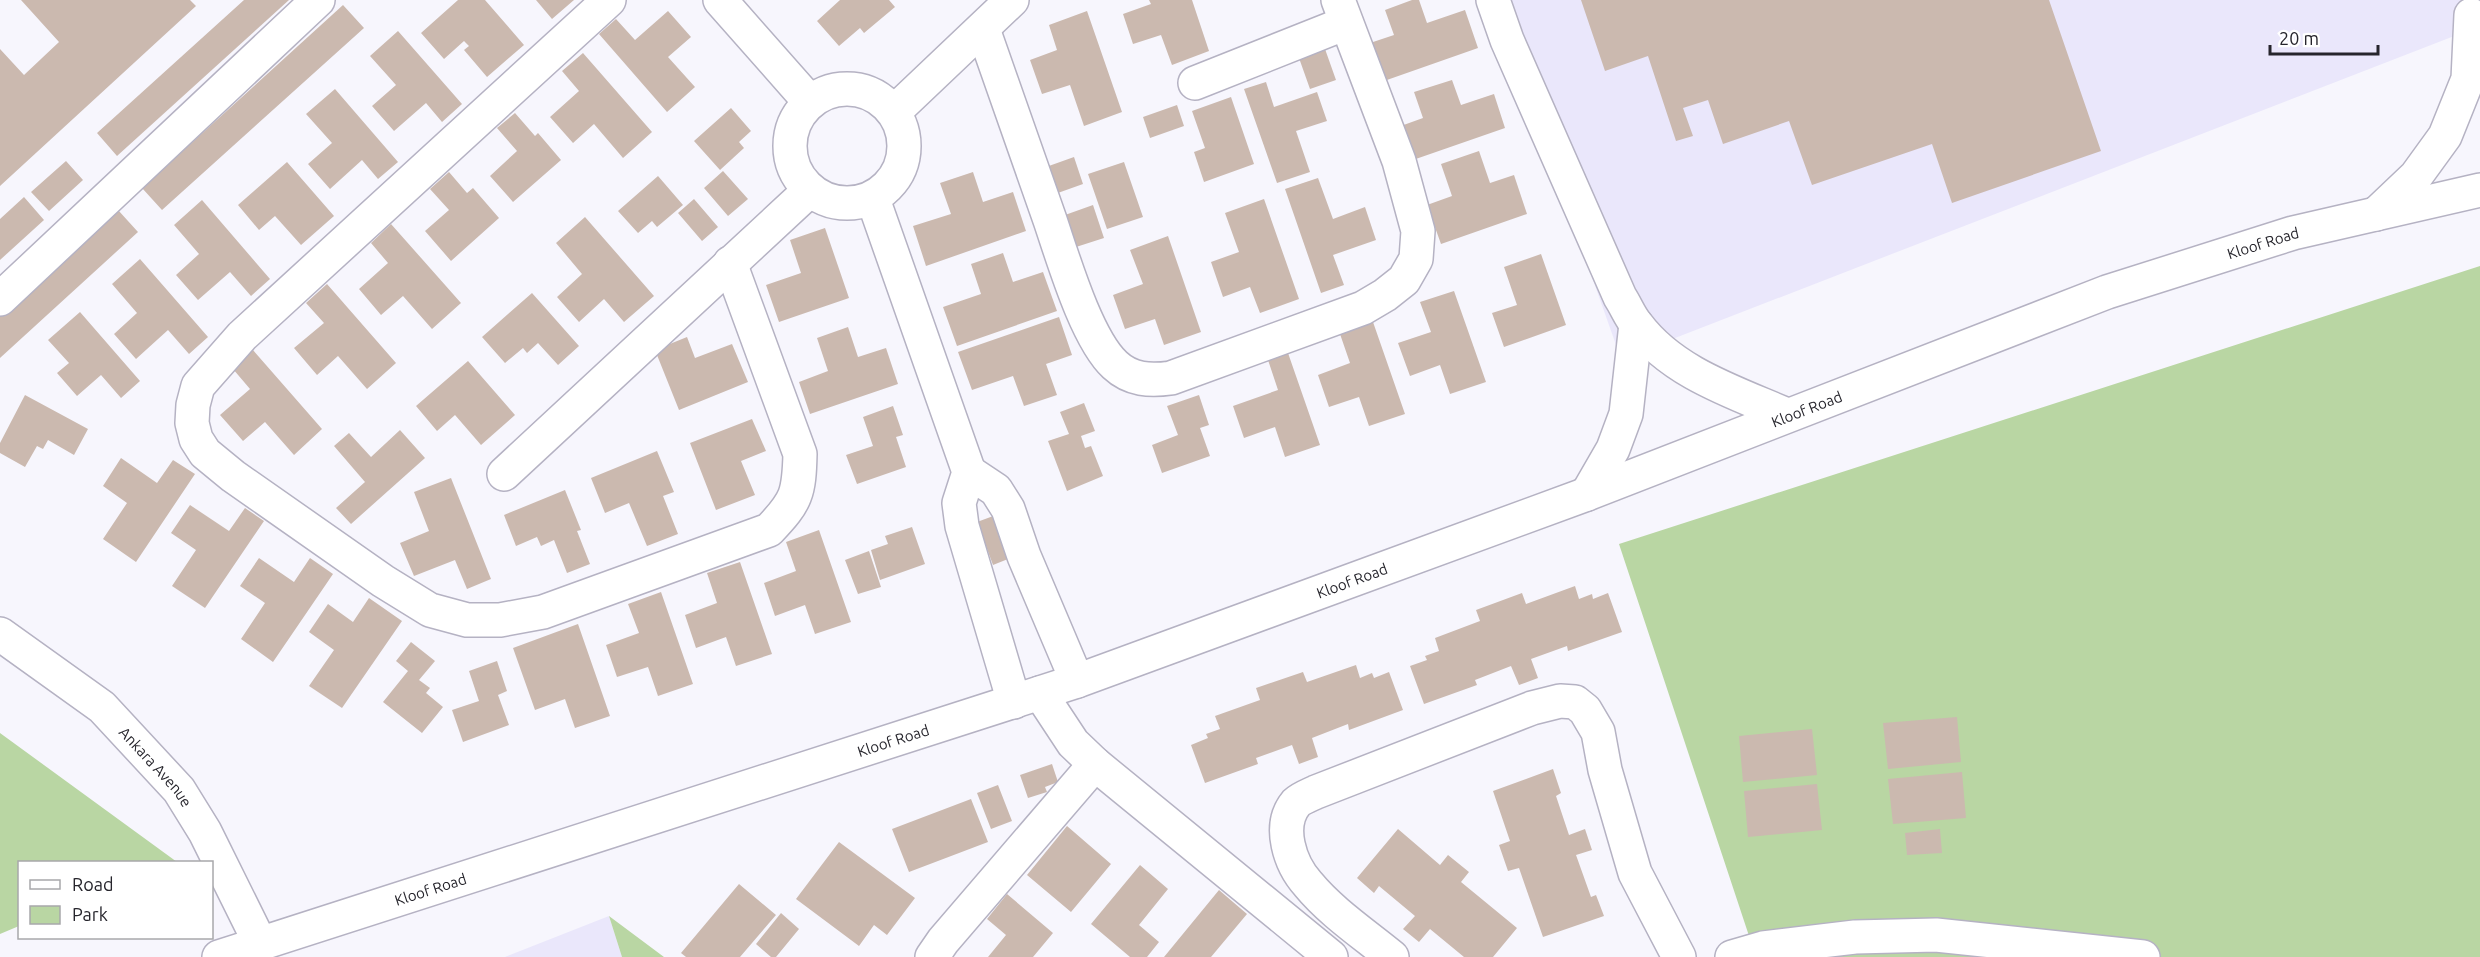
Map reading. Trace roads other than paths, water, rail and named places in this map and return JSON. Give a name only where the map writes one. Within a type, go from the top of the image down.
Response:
[{"type":"street","points":[[0,299],[318,0]]},
{"type":"street","points":[[609,0],[242,336],[198,386],[193,405],[196,439],[205,453],[233,476],[383,581],[430,610],[466,620],[500,620],[543,612],[769,530],[791,508],[800,484],[800,454],[730,262]]},
{"type":"street","points":[[720,0],[810,102]]},
{"type":"street","points":[[894,111],[1012,0]]},
{"type":"street","points":[[1493,0],[1507,40],[1620,297],[1636,324],[1656,346],[1691,373],[1787,416]]},
{"type":"street","points":[[983,29],[1072,285],[1101,348],[1116,366],[1132,377],[1154,381],[1171,378],[1363,308],[1404,280],[1416,259],[1418,231],[1399,161],[1342,11],[1195,83]]},
{"type":"street","points":[[2375,215],[2416,176],[2445,135],[2468,79],[2475,20]]},
{"type":"street","points":[[854,89],[876,96],[894,111],[902,126],[905,143],[904,160],[897,176],[887,189],[873,199],[856,204],[840,204],[824,199],[810,190],[800,179],[790,150],[791,135],[796,120],[810,102],[831,90],[854,89]]},
{"type":"street","points":[[504,474],[810,190]]},
{"type":"street","name":"Kloof Road","points":[[219,957],[1077,681],[1587,494],[2107,292],[2293,233],[2480,190]]},
{"type":"street","points":[[873,199],[969,472],[996,490],[1008,509],[1024,556],[1077,681]]},
{"type":"street","points":[[1587,494],[1612,449],[1626,414],[1636,324]]},
{"type":"street","points":[[969,472],[959,503],[962,526],[1027,698],[1095,764],[1331,957]]},
{"type":"street","name":"Ankara Avenue","points":[[0,634],[102,707],[179,790],[205,832],[260,943]]},
{"type":"street","points":[[1392,957],[1306,883],[1286,837],[1287,818],[1297,802],[1316,792],[1532,708],[1560,701],[1575,702],[1585,710],[1598,732],[1605,770],[1635,873],[1679,957]]},
{"type":"street","points":[[932,957],[943,941],[1095,764]]},
{"type":"street","points":[[1732,957],[1763,948],[1855,937],[1936,935],[2143,957]]}]
